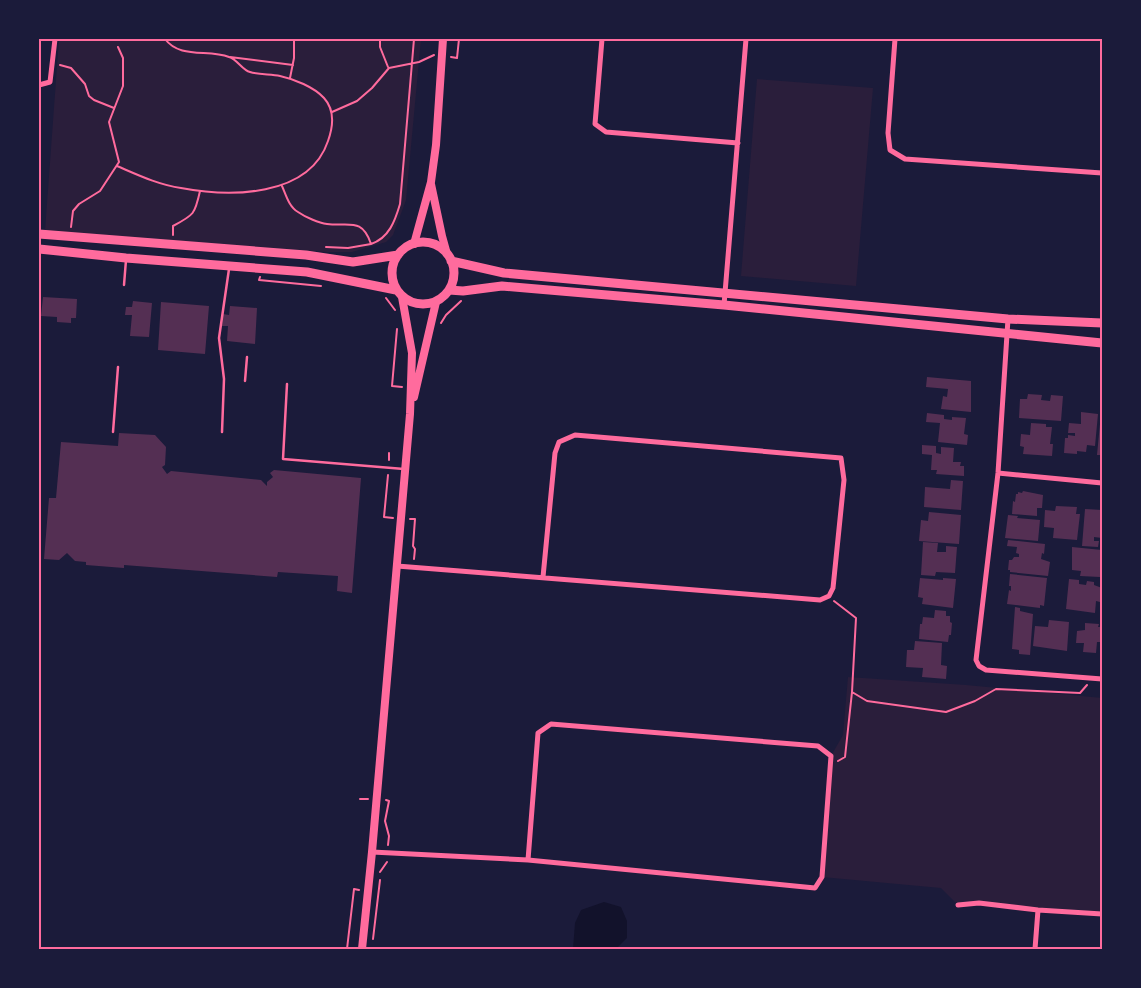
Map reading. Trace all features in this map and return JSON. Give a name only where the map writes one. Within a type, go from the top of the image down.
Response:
[{"type":"main road","points":[[414,244],[431,182],[436,145],[443,39]]},
{"type":"main road","points":[[431,182],[442,236],[449,258],[454,270],[453,280],[450,290],[444,297],[436,302],[418,304],[410,302],[399,293],[392,282],[393,263],[402,250],[414,244],[432,244],[441,248],[449,258],[504,273],[1008,319],[1102,323]]},
{"type":"main road","points":[[39,234],[306,255],[353,262],[398,255]]},
{"type":"main road","points":[[39,249],[126,258],[307,272],[399,293]]},
{"type":"main road","points":[[450,290],[463,291],[502,286],[724,305],[1102,342]]},
{"type":"main road","points":[[362,949],[410,414],[412,353],[399,293]]},
{"type":"main road","points":[[410,414],[436,302]]},
{"type":"street","points":[[39,85],[50,82],[55,39]]},
{"type":"street","points":[[602,39],[595,124],[606,132],[738,143]]},
{"type":"street","points":[[724,305],[746,39]]},
{"type":"street","points":[[895,39],[888,133],[890,150],[905,159],[1102,173]]},
{"type":"street","points":[[1008,319],[998,473],[976,660],[979,666],[986,670],[1102,679]]},
{"type":"street","points":[[397,566],[820,600],[828,596],[833,588],[844,480],[841,458],[575,435],[559,442],[555,453],[543,577]]},
{"type":"street","points":[[998,473],[1102,482]]},
{"type":"street","points":[[372,852],[528,860],[815,888],[822,877],[831,756],[818,746],[551,724],[538,734],[528,860]]},
{"type":"street","points":[[958,905],[979,903],[1038,910],[1102,914]]},
{"type":"street","points":[[1035,949],[1038,910]]},
{"type":"lane","points":[[124,285],[126,258]]},
{"type":"lane","points":[[222,432],[224,379],[219,338],[227,293],[229,266]]},
{"type":"lane","points":[[245,380],[247,357]]},
{"type":"lane","points":[[113,432],[118,367]]},
{"type":"lane","points":[[287,384],[283,459],[406,469]]},
{"type":"path","points":[[166,39],[170,45],[183,51],[293,64]]},
{"type":"path","points":[[290,79],[295,48],[294,39]]},
{"type":"path","points":[[380,39],[380,47],[388,68]]},
{"type":"path","points":[[282,186],[289,202],[297,212],[325,224],[354,225],[362,228],[367,233],[371,244],[378,242],[388,234],[395,221],[400,204],[414,39]]},
{"type":"path","points":[[457,58],[459,39]]},
{"type":"path","points":[[71,237],[72,211],[79,204],[100,191],[119,162],[109,122],[123,86],[123,58],[118,47]]},
{"type":"path","points":[[117,166],[148,180],[180,188],[221,193],[255,191],[282,186],[301,175],[316,161],[327,143],[332,128],[332,112],[324,98],[290,79],[250,72],[238,65],[230,57]]},
{"type":"path","points":[[332,112],[357,101],[372,88],[388,68],[419,62]]},
{"type":"path","points":[[53,65],[71,68],[85,84],[89,96],[114,108]]},
{"type":"path","points":[[173,237],[173,226],[191,216],[197,207],[200,191]]},
{"type":"path","points":[[259,280],[326,286]]},
{"type":"path","points":[[384,296],[399,316]]},
{"type":"path","points":[[392,386],[398,325]]},
{"type":"path","points":[[384,517],[389,453]]},
{"type":"path","points":[[414,519],[412,546],[415,549],[414,567]]},
{"type":"path","points":[[828,596],[856,618],[852,692],[845,757],[830,766]]},
{"type":"path","points":[[852,692],[867,702],[946,712],[975,701],[996,689],[1080,693],[1094,678]]},
{"type":"path","points":[[347,949],[354,889]]},
{"type":"path","points":[[373,940],[379,892]]},
{"type":"shaded area","points":[[59,39],[421,39],[406,200],[393,235],[386,242],[352,252],[327,252],[45,231]]},
{"type":"shaded area","points":[[757,79],[873,88],[856,286],[741,276]]},
{"type":"shaded area","points":[[848,677],[966,685],[1102,698],[1102,914],[979,903],[958,905],[941,888],[822,877],[831,756],[843,735]]},
{"type":"shaded area","points":[[604,902],[621,907],[627,921],[627,938],[616,949],[573,949],[575,923],[581,910]]},
{"type":"building","points":[[43,297],[77,299],[76,318],[71,318],[71,323],[57,322],[57,317],[41,316]]},
{"type":"building","points":[[133,301],[152,303],[149,337],[130,336],[132,315],[125,315],[126,307],[132,307]]},
{"type":"building","points":[[161,302],[209,306],[205,354],[158,350]]},
{"type":"building","points":[[230,306],[257,308],[255,344],[227,341],[228,326],[222,326],[223,314],[229,315]]},
{"type":"building","points":[[927,377],[971,381],[971,412],[941,409],[943,396],[947,397],[948,389],[926,387]]},
{"type":"building","points":[[1028,394],[1042,395],[1041,400],[1050,401],[1051,395],[1063,396],[1061,421],[1019,418],[1020,399],[1027,399]]},
{"type":"building","points":[[1081,412],[1098,414],[1095,446],[1087,445],[1086,452],[1077,451],[1077,454],[1064,453],[1065,438],[1068,438],[1068,435],[1075,436],[1075,433],[1068,433],[1069,423],[1081,424]]},
{"type":"building","points":[[927,413],[944,415],[944,419],[952,420],[952,417],[966,418],[964,434],[968,435],[967,445],[938,442],[940,423],[926,422]]},
{"type":"building","points":[[1031,423],[1046,424],[1046,427],[1052,427],[1050,444],[1053,444],[1052,456],[1023,454],[1024,447],[1020,446],[1021,434],[1030,435]]},
{"type":"building","points":[[1100,424],[1102,424],[1102,455],[1097,455]]},
{"type":"building","points":[[119,433],[155,435],[166,447],[165,465],[162,467],[167,474],[171,471],[261,480],[267,486],[267,482],[273,477],[270,473],[274,470],[361,478],[352,593],[337,591],[338,576],[278,572],[277,577],[124,565],[124,568],[86,565],[86,562],[75,561],[67,553],[59,560],[44,559],[49,498],[56,498],[61,442],[118,446]]},
{"type":"building","points":[[922,445],[936,446],[936,453],[941,454],[941,447],[954,448],[953,462],[961,462],[960,466],[964,466],[964,476],[936,474],[937,470],[931,470],[932,455],[922,454]]},
{"type":"building","points":[[951,480],[963,481],[961,510],[924,507],[925,487],[950,489]]},
{"type":"building","points":[[1023,491],[1043,495],[1042,508],[1037,508],[1037,516],[1012,514],[1013,501],[1015,502],[1016,494]]},
{"type":"building","points":[[1056,506],[1077,507],[1076,514],[1080,514],[1077,540],[1053,538],[1054,528],[1044,527],[1045,510],[1055,511]]},
{"type":"building","points":[[1085,509],[1102,510],[1102,538],[1094,537],[1094,541],[1099,541],[1098,547],[1082,546]]},
{"type":"building","points":[[929,512],[961,515],[959,544],[919,541],[921,520],[928,521]]},
{"type":"building","points":[[1008,515],[1018,516],[1017,518],[1040,520],[1038,541],[1005,538]]},
{"type":"building","points":[[1008,540],[1045,544],[1044,554],[1042,553],[1041,559],[1050,562],[1048,576],[1010,572],[1008,570],[1009,560],[1019,557],[1019,554],[1016,553],[1017,547],[1007,546]]},
{"type":"building","points":[[923,542],[938,543],[937,552],[946,552],[946,546],[957,547],[955,573],[936,572],[935,576],[921,575]]},
{"type":"building","points":[[1072,547],[1102,550],[1100,577],[1080,576],[1081,571],[1072,570]]},
{"type":"building","points":[[1010,574],[1047,578],[1044,606],[1040,605],[1040,608],[1007,604],[1009,590],[1011,591],[1011,586],[1009,586]]},
{"type":"building","points":[[920,578],[956,579],[953,608],[922,604],[923,598],[918,597]]},
{"type":"building","points":[[1069,579],[1079,580],[1079,584],[1086,585],[1087,581],[1094,582],[1094,585],[1102,588],[1100,602],[1096,601],[1095,613],[1066,609]]},
{"type":"building","points":[[1015,607],[1020,608],[1020,611],[1033,614],[1030,655],[1019,654],[1019,650],[1012,649]]},
{"type":"building","points":[[935,610],[946,611],[946,616],[950,616],[950,622],[952,623],[948,642],[919,639],[920,624],[922,624],[923,617],[934,618]]},
{"type":"building","points":[[1049,620],[1069,622],[1067,651],[1033,646],[1035,626],[1048,627]]},
{"type":"building","points":[[1085,623],[1099,624],[1098,627],[1101,627],[1100,642],[1097,642],[1096,653],[1083,652],[1084,643],[1076,643],[1077,631],[1085,630]]},
{"type":"building","points":[[915,641],[942,643],[941,665],[947,666],[946,679],[922,677],[923,668],[906,667],[907,650],[914,650]]}]
